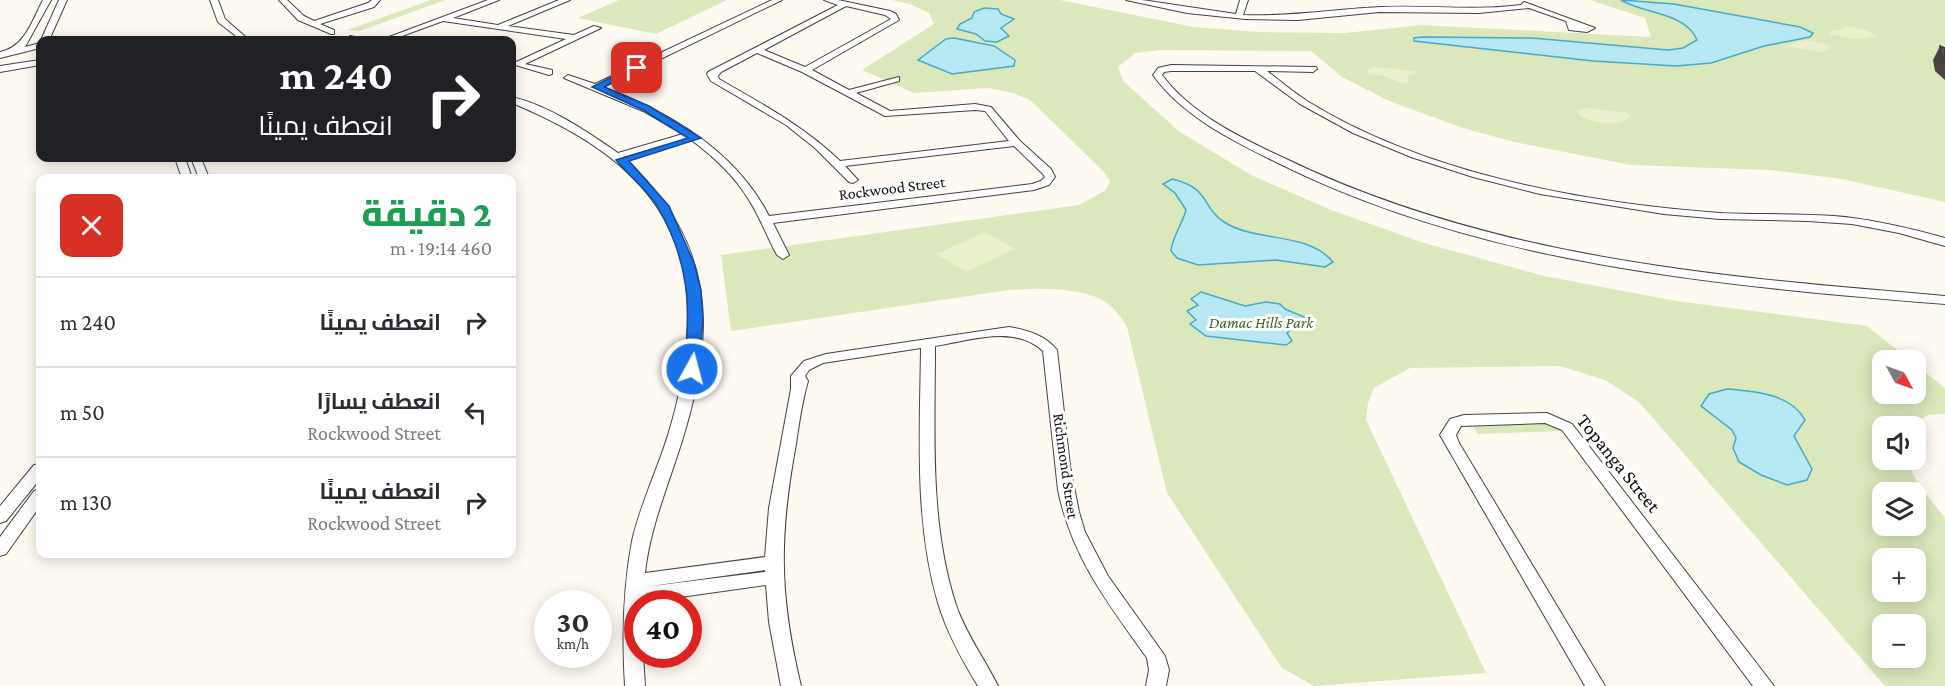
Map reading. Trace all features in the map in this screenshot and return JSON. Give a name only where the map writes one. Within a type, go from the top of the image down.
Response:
[{"type":"street","points":[[13,51],[24,44],[47,0]]},
{"type":"street","points":[[47,36],[63,0]]},
{"type":"street","points":[[214,0],[221,20],[240,36]]},
{"type":"street","points":[[283,0],[292,12],[331,32]]},
{"type":"street","points":[[357,9],[371,0]]},
{"type":"street","points":[[312,24],[371,5],[376,0]]},
{"type":"street","points":[[396,36],[495,0]]},
{"type":"street","points":[[500,27],[566,0]]},
{"type":"street","points":[[596,87],[778,0]]},
{"type":"street","points":[[806,70],[895,20],[895,17],[887,13],[828,0]]},
{"type":"street","points":[[1130,0],[1239,16],[1283,18],[1381,9],[1485,10],[1530,6]]},
{"type":"street","points":[[1239,16],[1244,0]]},
{"type":"street","points":[[1513,0],[1570,20]]},
{"type":"street","name":"Rockwood Street","points":[[845,4],[718,70],[708,78],[789,123],[839,164],[853,180]]},
{"type":"street","points":[[442,19],[575,38]]},
{"type":"street","points":[[516,63],[597,28]]},
{"type":"street","points":[[0,55],[36,47]]},
{"type":"street","name":"Rockwood Street","points":[[756,50],[806,70],[850,92],[876,110],[888,114],[960,109],[980,111],[996,118],[1016,143],[1049,174],[1048,180],[1040,185],[1022,188],[767,220]]},
{"type":"street","points":[[516,64],[549,72]]},
{"type":"street","points":[[0,69],[36,66]]},
{"type":"street","points":[[1313,69],[1185,68],[1165,74],[1162,82],[1216,125],[1307,174],[1388,205],[1483,235],[1591,260],[1672,274],[1945,300]]},
{"type":"street","points":[[1258,69],[1300,103],[1357,131],[1448,165],[1502,180],[1620,204],[1719,216],[1847,220],[1941,241],[1945,253]]},
{"type":"street","points":[[568,78],[646,108],[694,137],[736,175],[767,220],[783,255]]},
{"type":"street","points":[[850,92],[896,79]]},
{"type":"street","points":[[516,102],[562,121],[619,158],[655,194],[671,219],[688,263],[694,290],[696,320],[688,387],[678,427],[641,540],[632,650],[635,686]]},
{"type":"street","points":[[619,158],[694,137]]},
{"type":"street","name":"Rockwood Street","points":[[839,164],[1016,143]]},
{"type":"street","name":"Richmond Street","points":[[791,686],[778,634],[772,570],[776,503],[798,388],[810,370],[836,357],[1008,331],[1026,334],[1041,340],[1050,350],[1068,501],[1077,531],[1091,563],[1156,656],[1159,670],[1156,686]]},
{"type":"street","points":[[928,343],[930,522],[934,558],[943,596],[959,636],[988,686]]},
{"type":"street","name":"Topanga Street","points":[[1594,686],[1452,443],[1448,435],[1455,422],[1537,418],[1558,422],[1567,427],[1764,686]]},
{"type":"street","points":[[0,517],[36,474]]},
{"type":"street","points":[[0,550],[36,500]]},
{"type":"street","points":[[636,588],[772,570]]},
{"type":"green space","points":[[431,0],[445,0],[360,31],[347,30]]},
{"type":"green space","points":[[619,0],[727,0],[656,34],[578,18]]},
{"type":"green space","name":"Damac Hills Park","points":[[892,0],[1060,0],[1194,27],[1259,32],[1345,33],[1422,25],[1651,37],[1645,18],[1590,0],[1945,0],[1945,202],[1842,179],[1769,170],[1631,165],[1514,142],[1463,128],[1389,101],[1342,77],[1311,51],[1160,50],[1135,53],[1118,67],[1123,81],[1180,132],[1251,175],[1331,210],[1424,243],[1544,276],[1676,301],[1867,326],[1897,350],[1872,350],[1872,404],[1926,404],[1926,373],[1945,388],[1945,414],[1872,416],[1872,470],[1911,470],[1917,482],[1872,482],[1872,536],[1926,536],[1926,494],[1945,518],[1945,686],[1885,686],[1639,402],[1605,380],[1560,366],[1410,368],[1374,388],[1368,403],[1366,420],[1486,673],[1314,686],[1282,668],[1167,493],[1127,327],[1115,310],[1104,301],[1064,290],[1009,290],[731,331],[721,255],[1079,205],[1106,190],[1110,181],[1103,171],[1030,100],[1013,93],[988,88],[914,93],[862,70],[934,24],[929,13],[910,4]]},
{"type":"green space","points":[[1849,26],[1866,30],[1876,37],[1854,39],[1829,34],[1832,30],[1843,31],[1842,28]]},
{"type":"green space","points":[[1806,40],[1826,44],[1831,48],[1821,52],[1784,46]]},
{"type":"green space","points":[[1375,67],[1419,72],[1408,75],[1409,82],[1401,83],[1385,76],[1368,74],[1369,69]]},
{"type":"green space","points":[[1584,108],[1627,113],[1631,116],[1620,122],[1598,122],[1578,115],[1577,111]]},
{"type":"green space","points":[[985,232],[1015,249],[966,272],[936,254]]},
{"type":"green space","points":[[1552,418],[1562,431],[1478,434],[1469,421]]},
{"type":"water","points":[[1621,0],[1674,4],[1800,27],[1813,33],[1810,37],[1764,46],[1711,63],[1676,66],[1593,61],[1414,41],[1414,38],[1422,37],[1532,38],[1668,50],[1683,48],[1697,40],[1684,24]]},
{"type":"water","points":[[984,8],[998,9],[1001,14],[1014,19],[1001,28],[1009,36],[997,42],[985,41],[976,34],[957,29],[960,24],[972,18],[974,12]]},
{"type":"water","points":[[954,38],[994,46],[1015,60],[1014,66],[952,74],[918,60],[946,39]]},
{"type":"water","points":[[1172,179],[1193,187],[1224,222],[1251,233],[1296,241],[1310,246],[1322,252],[1333,262],[1325,267],[1276,260],[1198,265],[1177,258],[1171,251],[1186,210],[1175,193],[1163,184]]},
{"type":"water","points":[[1201,292],[1245,306],[1266,302],[1280,304],[1285,309],[1309,319],[1305,325],[1293,328],[1287,333],[1292,341],[1286,345],[1206,336],[1190,324],[1196,320],[1187,311],[1198,305],[1191,299]]},
{"type":"water","points":[[1727,389],[1771,395],[1791,404],[1799,411],[1805,420],[1794,436],[1812,469],[1807,480],[1787,485],[1761,475],[1739,462],[1733,448],[1736,438],[1732,430],[1701,406],[1709,394]]},
{"type":"building","points":[[1940,46],[1945,48],[1945,60],[1942,58]]},
{"type":"route","points":[[637,68],[596,87],[646,108],[696,138],[622,160],[655,194],[663,206],[671,219],[688,263],[694,290],[696,320],[692,369]]}]
